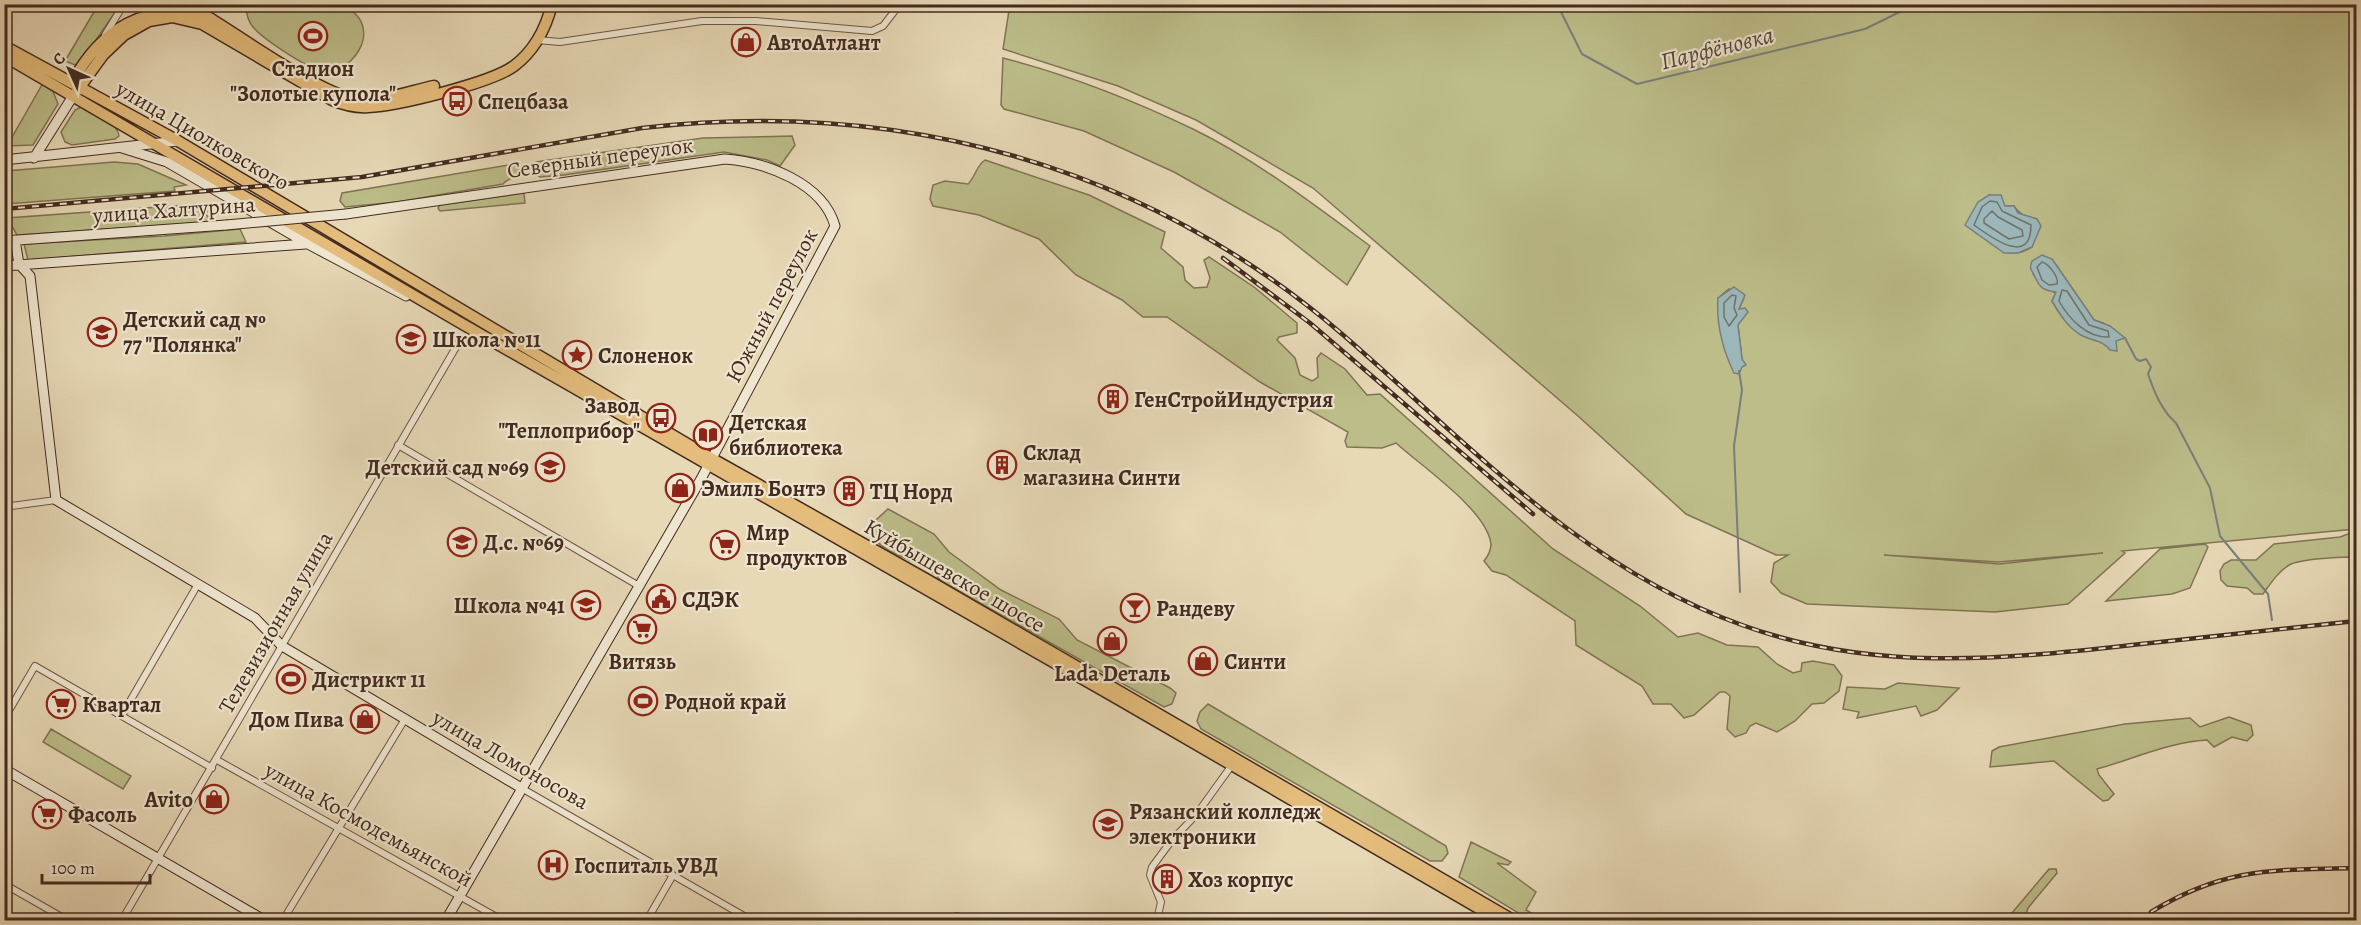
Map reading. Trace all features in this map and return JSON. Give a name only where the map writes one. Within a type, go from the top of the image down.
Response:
[{"type":"main road","points":[[75,89],[113,44],[136,27],[161,18],[189,19],[202,24],[332,100],[354,107],[387,105],[490,78],[514,66],[537,40],[552,4]]},
{"type":"main road","points":[[75,89],[84,63],[105,35],[124,19],[143,9],[174,5],[190,7],[327,89],[356,99],[388,96],[482,73],[516,57],[537,40]]},
{"type":"main road","name":"улица Циолковского","points":[[4,46],[75,89],[157,144],[373,272]]},
{"type":"main road","name":"улица Циолковского","points":[[4,56],[178,141],[379,261]]},
{"type":"main road","name":"Куйбышевское шоссе","points":[[379,261],[709,462],[926,579],[1513,921]]},
{"type":"main road","name":"Куйбышевское шоссе","points":[[373,272],[709,462],[1498,921]]},
{"type":"street","points":[[105,35],[124,4]]},
{"type":"street","points":[[537,40],[560,42],[720,21],[872,31],[883,26],[900,4]]},
{"type":"street","points":[[34,158],[75,89]]},
{"type":"street","points":[[4,160],[178,141]]},
{"type":"street","name":"Куйбышевское шоссе","points":[[122,148],[167,162],[308,244],[459,322]]},
{"type":"street","name":"Северный переулок","points":[[346,214],[724,159],[746,161],[783,175],[825,202],[835,226]]},
{"type":"street","name":"улица Халтурина","points":[[10,241],[346,214]]},
{"type":"street","name":"Южный переулок","points":[[446,921],[709,462],[781,332],[835,226]]},
{"type":"street","points":[[4,507],[56,500],[30,276],[19,264],[10,241]]},
{"type":"street","name":"улица Халтурина","points":[[4,266],[308,244]]},
{"type":"street","name":"Телевизионная улица","points":[[122,921],[459,342]]},
{"type":"street","points":[[398,445],[639,586]]},
{"type":"street","name":"улица Ломоносова","points":[[56,500],[255,618],[282,646],[751,921]]},
{"type":"street","points":[[122,715],[198,584]]},
{"type":"street","points":[[4,720],[35,666],[212,768]]},
{"type":"street","points":[[283,921],[405,719]]},
{"type":"street","name":"улица Космодемьянской","points":[[217,760],[502,921]]},
{"type":"street","points":[[1157,921],[1161,902],[1150,875],[1152,867],[1172,840],[1196,815],[1232,765]]},
{"type":"street","points":[[4,769],[264,921]]},
{"type":"street","points":[[647,921],[673,875]]},
{"type":"street","points":[[4,884],[67,921]]},
{"type":"street","points":[[948,921],[957,916],[964,921]]},
{"type":"green space","points":[[1010,4],[1459,4],[1460,8],[1461,4],[2356,5],[2356,529],[2122,551],[2125,553],[2068,604],[1995,612],[1807,604],[1781,593],[1771,582],[1774,563],[1788,555],[1776,555],[1686,514],[1578,416],[1313,188],[1196,120],[1118,86],[1003,49]],"holes":[[[1989,195],[1996,196],[2005,206],[2014,206],[2024,215],[2037,219],[2037,232],[2032,247],[2015,253],[2002,250],[1976,233]],[[2052,259],[2094,320],[2103,323],[2124,338],[2101,341],[2081,335],[2058,312],[2052,301],[2056,293],[2041,286],[2033,274]],[[1729,289],[1744,298],[1739,309],[1742,318],[1738,325],[1742,359],[1730,359],[1721,329],[1718,298]],[[2103,553],[1999,564],[1884,555],[1998,562]]]},
{"type":"green space","points":[[98,5],[120,5],[81,62],[75,65],[65,61]]},
{"type":"green space","name":"Стадион \"Золотые купола\"","points":[[246,5],[343,5],[361,21],[364,32],[363,40],[356,56],[350,62],[336,71],[321,71],[277,47],[258,32],[250,22]]},
{"type":"green space","points":[[1003,58],[1100,89],[1195,130],[1263,169],[1370,246],[1347,285],[1280,232],[1174,172],[1084,131],[1004,109],[1001,105]]},
{"type":"green space","points":[[43,83],[52,89],[58,104],[33,145],[7,146]]},
{"type":"green space","points":[[81,107],[104,117],[118,131],[119,136],[115,139],[72,145],[65,142],[61,132],[75,110]]},
{"type":"green space","points":[[792,136],[795,145],[780,166],[767,160],[724,152],[564,175],[540,177],[532,171],[536,162],[703,138]]},
{"type":"green space","points":[[985,160],[1089,195],[1165,232],[1161,248],[1183,267],[1185,280],[1194,288],[1207,287],[1210,278],[1204,260],[1209,257],[1254,287],[1297,323],[1297,333],[1279,337],[1277,340],[1295,358],[1300,375],[1312,381],[1318,377],[1317,358],[1321,353],[1345,369],[1367,395],[1380,394],[1553,549],[1640,606],[1678,637],[1698,633],[1727,645],[1758,647],[1777,664],[1793,673],[1801,671],[1802,663],[1813,661],[1834,665],[1842,676],[1839,691],[1824,703],[1812,704],[1795,721],[1777,732],[1756,723],[1750,726],[1746,733],[1735,737],[1727,729],[1730,696],[1725,692],[1720,692],[1694,715],[1684,718],[1671,704],[1653,704],[1642,686],[1576,645],[1575,621],[1506,575],[1492,571],[1484,561],[1491,544],[1487,531],[1478,517],[1451,489],[1396,443],[1382,448],[1347,447],[1345,441],[1348,432],[1260,382],[1167,317],[1143,317],[1122,300],[1076,275],[1039,239],[979,215],[933,206],[930,199],[933,185],[945,181],[968,184]]},
{"type":"green space","points":[[114,162],[138,164],[186,185],[174,187],[175,191],[6,204],[6,171]]},
{"type":"green space","points":[[514,164],[521,166],[523,173],[503,184],[397,202],[345,207],[340,201],[342,193]]},
{"type":"green space","points":[[524,193],[525,203],[440,211],[438,208],[440,205]]},
{"type":"green space","points":[[200,204],[209,211],[204,213],[214,222],[17,235],[7,218]]},
{"type":"green space","points":[[240,229],[246,242],[28,260],[24,244],[164,236]]},
{"type":"green space","points":[[888,509],[934,534],[949,552],[1001,590],[1059,619],[1077,640],[1170,688],[1176,693],[1172,704],[1164,707],[941,581],[925,567],[886,549],[871,534],[876,520]]},
{"type":"green space","points":[[2356,531],[2356,562],[2352,557],[2294,563],[2281,571],[2263,594],[2254,594],[2247,588],[2227,586],[2221,580],[2220,571],[2224,564],[2231,560],[2256,560],[2274,544],[2340,537]]},
{"type":"green space","points":[[2205,544],[2208,547],[2190,588],[2172,594],[2106,601],[2160,549]]},
{"type":"green space","points":[[1898,683],[1959,688],[1937,710],[1921,716],[1916,706],[1857,718],[1859,712],[1843,709],[1847,687],[1885,689]]},
{"type":"green space","points":[[1208,704],[1446,846],[1448,853],[1442,861],[1430,861],[1201,729],[1197,721],[1200,712]]},
{"type":"green space","points":[[2229,717],[2251,725],[2253,735],[2247,741],[2232,737],[2214,747],[2207,740],[2193,741],[2152,751],[2097,769],[2114,794],[2108,800],[2103,801],[2054,761],[1990,767],[1992,751],[1999,747],[2125,724],[2190,718],[2200,727]]},
{"type":"green space","points":[[51,729],[131,776],[123,789],[43,742]]},
{"type":"green space","points":[[1471,842],[1511,862],[1508,865],[1497,863],[1536,892],[1526,910],[1540,918],[1539,920],[1530,920],[1459,877]]},
{"type":"green space","points":[[2049,869],[2056,869],[2057,873],[2028,908],[2024,920],[2006,920]]},
{"type":"water","points":[[1989,195],[2001,195],[2005,206],[2014,206],[2018,213],[2037,219],[2041,226],[2032,247],[2018,253],[2004,253],[1965,225],[1978,202]]},
{"type":"water","points":[[2042,255],[2052,259],[2094,320],[2110,326],[2125,338],[2116,341],[2117,351],[2110,350],[2100,342],[2081,335],[2064,320],[2052,301],[2056,292],[2042,288],[2031,269],[2032,261]]},
{"type":"water","points":[[1734,287],[1745,295],[1739,309],[1745,308],[1748,312],[1738,325],[1742,359],[1746,365],[1742,367],[1739,374],[1734,373],[1727,355],[1718,317],[1718,298]]},
{"type":"waterway","name":"Парфёновка","points":[[1557,4],[1582,54],[1637,84],[1865,29],[1916,4]]},
{"type":"waterway","points":[[2125,338],[2136,359],[2140,361],[2146,359],[2151,367],[2148,374],[2159,400],[2176,423],[2210,488],[2220,536],[2268,594],[2272,620]]},
{"type":"waterway","points":[[1739,371],[1742,390],[1734,446],[1740,592]]},
{"type":"railway","points":[[4,209],[362,177],[642,128],[738,121],[832,124],[924,135],[1014,156],[1101,186],[1185,226],[1266,275],[1342,334],[1481,459],[1578,536],[1630,571],[1684,601],[1742,625],[1790,640],[1839,650],[1887,656],[1984,658],[2033,655],[2356,621]]},
{"type":"railway","points":[[1223,258],[1310,323],[1533,514]]},
{"type":"railway","points":[[2151,912],[2178,897],[2226,879],[2274,871],[2356,868]]},
{"type":"railway","points":[[2348,920],[2356,915]]},
{"type":"place","name":"Стадион \"Золотые купола\"","points":[[313,36]]},
{"type":"place","name":"АвтоАтлант","points":[[746,42]]},
{"type":"place","name":"Спецбаза","points":[[457,101]]},
{"type":"place","name":"Детский сад № 77 \"Полянка\"","points":[[102,332]]},
{"type":"place","name":"Школа №11","points":[[411,339]]},
{"type":"place","name":"Слоненок","points":[[577,355]]},
{"type":"place","name":"ГенСтройИндустрия","points":[[1113,399]]},
{"type":"place","name":"Завод \"Теплоприбор\"","points":[[661,418]]},
{"type":"place","name":"Детская библиотека","points":[[708,435]]},
{"type":"place","name":"Склад магазина Синти","points":[[1002,465]]},
{"type":"place","name":"Детский сад №69","points":[[550,467]]},
{"type":"place","name":"Эмиль Бонтэ","points":[[680,488]]},
{"type":"place","name":"ТЦ Норд","points":[[849,491]]},
{"type":"place","name":"Д.с. №69","points":[[462,542]]},
{"type":"place","name":"Мир продуктов","points":[[725,545]]},
{"type":"place","name":"СДЭК","points":[[661,599]]},
{"type":"place","name":"Школа №41","points":[[586,605]]},
{"type":"place","name":"Рандеву","points":[[1135,608]]},
{"type":"place","name":"Витязь","points":[[642,629]]},
{"type":"place","name":"Lada Dеталь","points":[[1112,641]]},
{"type":"place","name":"Синти","points":[[1203,661]]},
{"type":"place","name":"Дистрикт 11","points":[[291,679]]},
{"type":"place","name":"Родной край","points":[[643,701]]},
{"type":"place","name":"Квартал","points":[[61,704]]},
{"type":"place","name":"Дом Пива","points":[[365,719]]},
{"type":"place","name":"Avito","points":[[214,799]]},
{"type":"place","name":"Фасоль","points":[[47,814]]},
{"type":"place","name":"Рязанский колледж электроники","points":[[1108,824]]},
{"type":"place","name":"Госпиталь УВД","points":[[553,865]]},
{"type":"place","name":"Хоз корпус","points":[[1167,879]]}]
